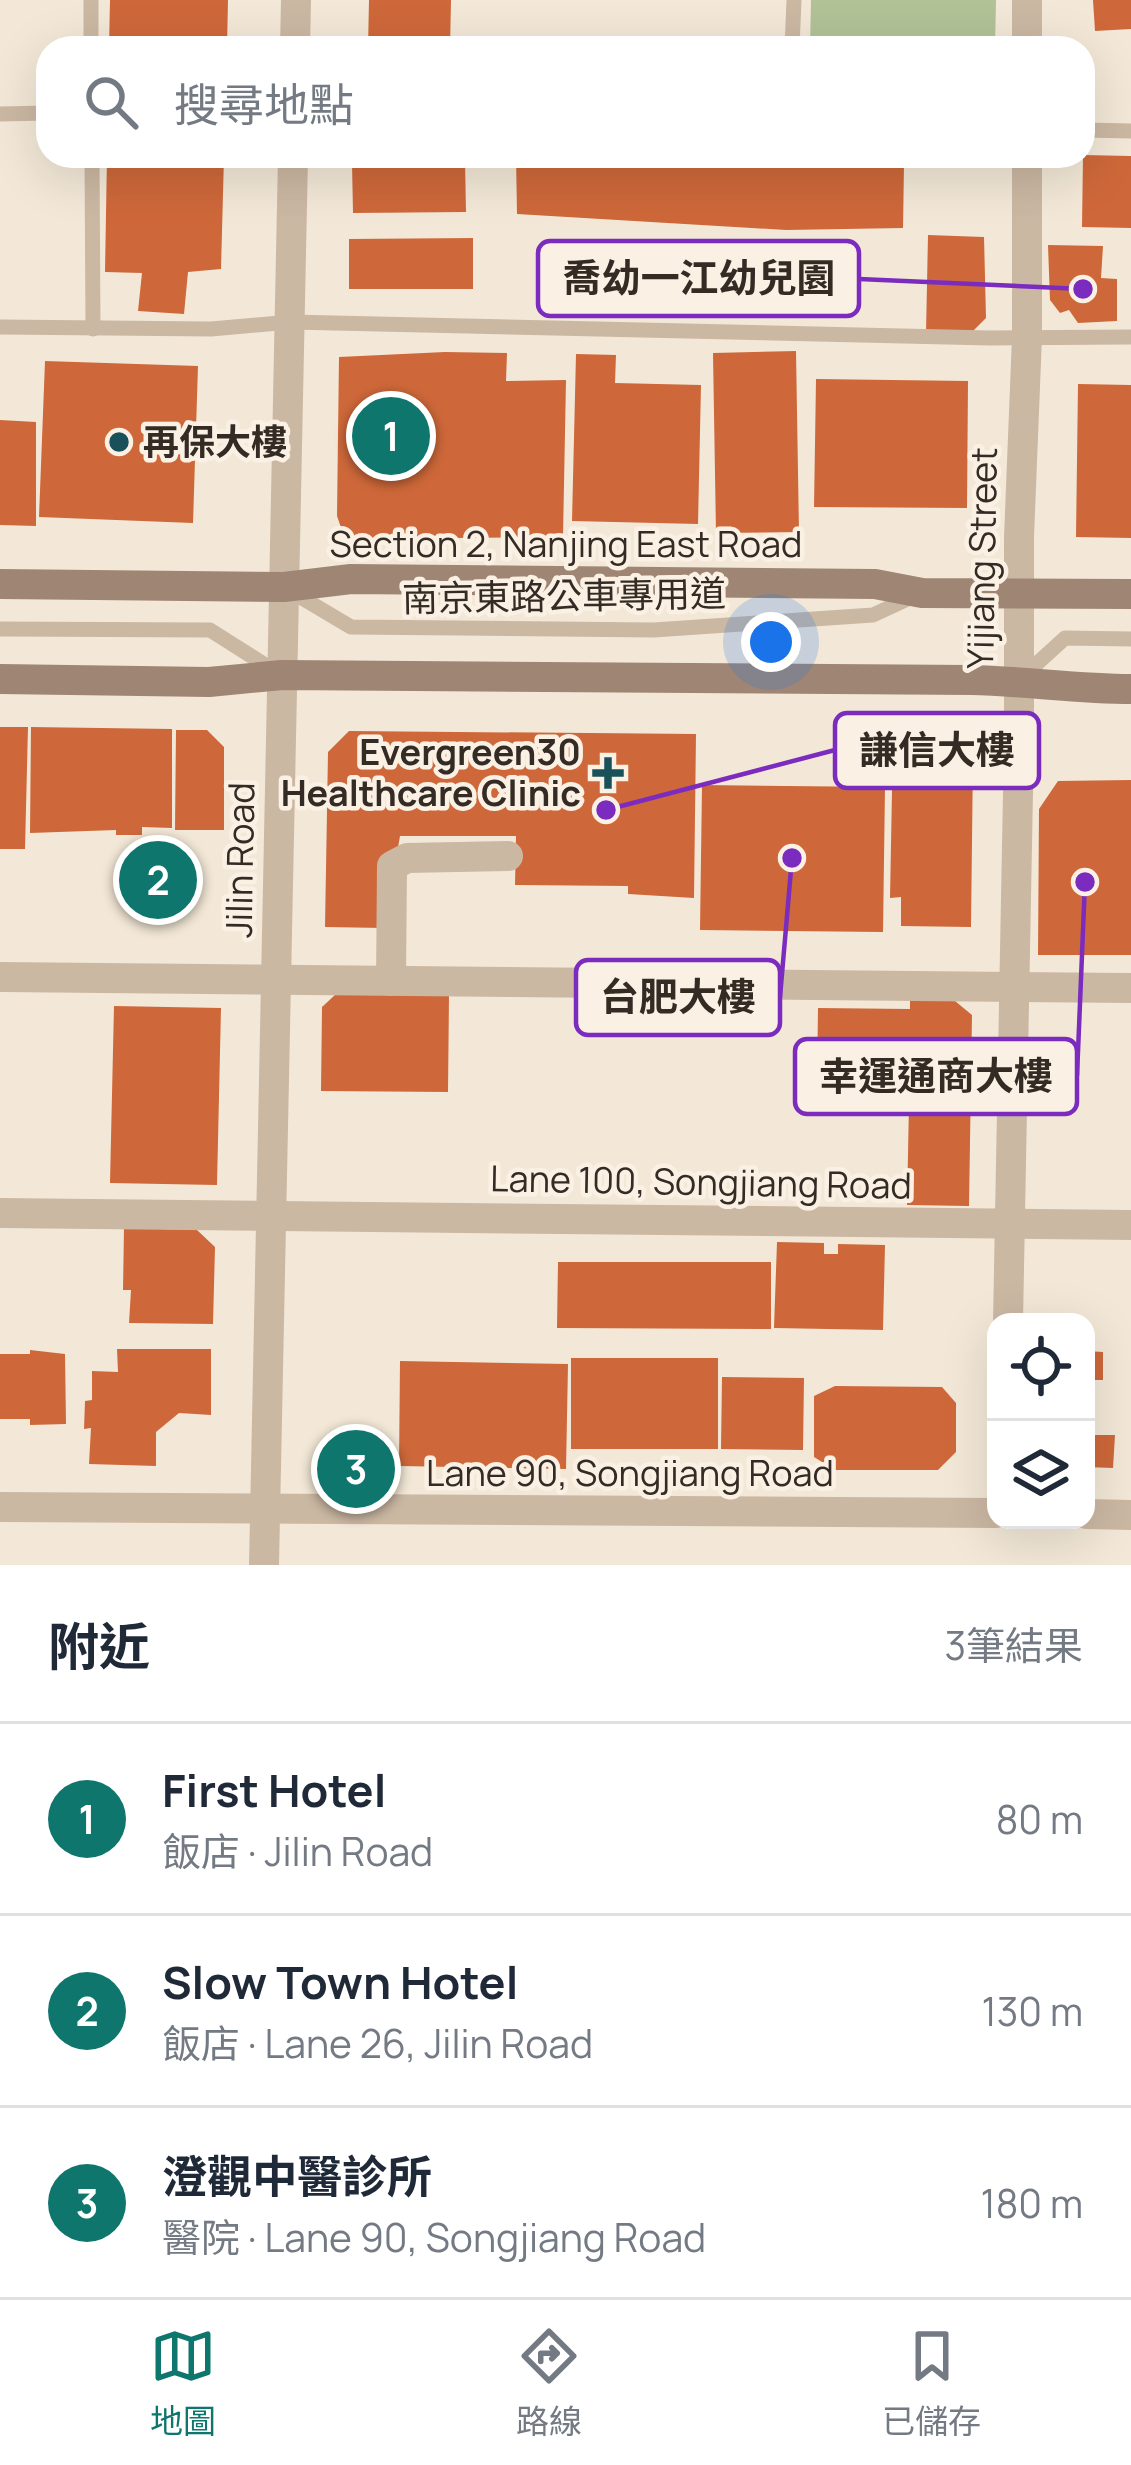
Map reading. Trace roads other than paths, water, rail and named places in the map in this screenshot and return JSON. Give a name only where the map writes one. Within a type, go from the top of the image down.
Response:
[{"type":"main road","name":"Section 2, Nanjing East Road","points":[[0,584],[284,587],[351,579],[875,584],[922,593],[1131,594]]},
{"type":"main road","points":[[0,679],[209,682],[282,675],[1018,680],[1065,688],[1131,689]]},
{"type":"street","points":[[295,36],[296,0]]},
{"type":"street","points":[[1027,36],[1028,0]]},
{"type":"street","name":"Jilin Road","points":[[264,1565],[293,168]]},
{"type":"street","name":"Yijiang Street","points":[[1008,1313],[1027,168]]},
{"type":"street","points":[[391,980],[392,866],[407,858],[508,856]]},
{"type":"street","points":[[0,977],[1131,988]]},
{"type":"street","name":"Lane 100, Songjiang Road","points":[[0,1214],[1131,1225]]},
{"type":"street","name":"Lane 90, Songjiang Road","points":[[0,1507],[987,1513]]},
{"type":"street","points":[[1095,1514],[1131,1515]]},
{"type":"lane","points":[[91,0],[91,36]]},
{"type":"lane","points":[[792,36],[794,0]]},
{"type":"lane","points":[[0,114],[36,112]]},
{"type":"lane","points":[[1095,130],[1131,131]]},
{"type":"lane","points":[[92,168],[93,329]]},
{"type":"lane","points":[[0,327],[211,329],[290,322],[1131,337]]},
{"type":"lane","name":"南京東路公車專用道","points":[[284,587],[350,628],[654,630],[873,616],[922,593]]},
{"type":"lane","points":[[0,629],[210,630],[282,675]]},
{"type":"lane","points":[[1018,680],[1065,638],[1131,639]]},
{"type":"place","name":"喬幼一江幼兒園","points":[[1083,289]]},
{"type":"place","name":"First Hotel","points":[[391,436]]},
{"type":"place","name":"再保大樓","points":[[119,442]]},
{"type":"place","name":"Evergreen30 Healthcare Clinic","points":[[608,773]]},
{"type":"place","name":"謙信大樓","points":[[606,810]]},
{"type":"place","name":"台肥大樓","points":[[792,858]]},
{"type":"place","name":"Slow Town Hotel","points":[[158,880]]},
{"type":"place","name":"幸運通商大樓","points":[[1085,882]]},
{"type":"place","name":"澄觀中醫診所","points":[[356,1469]]}]
